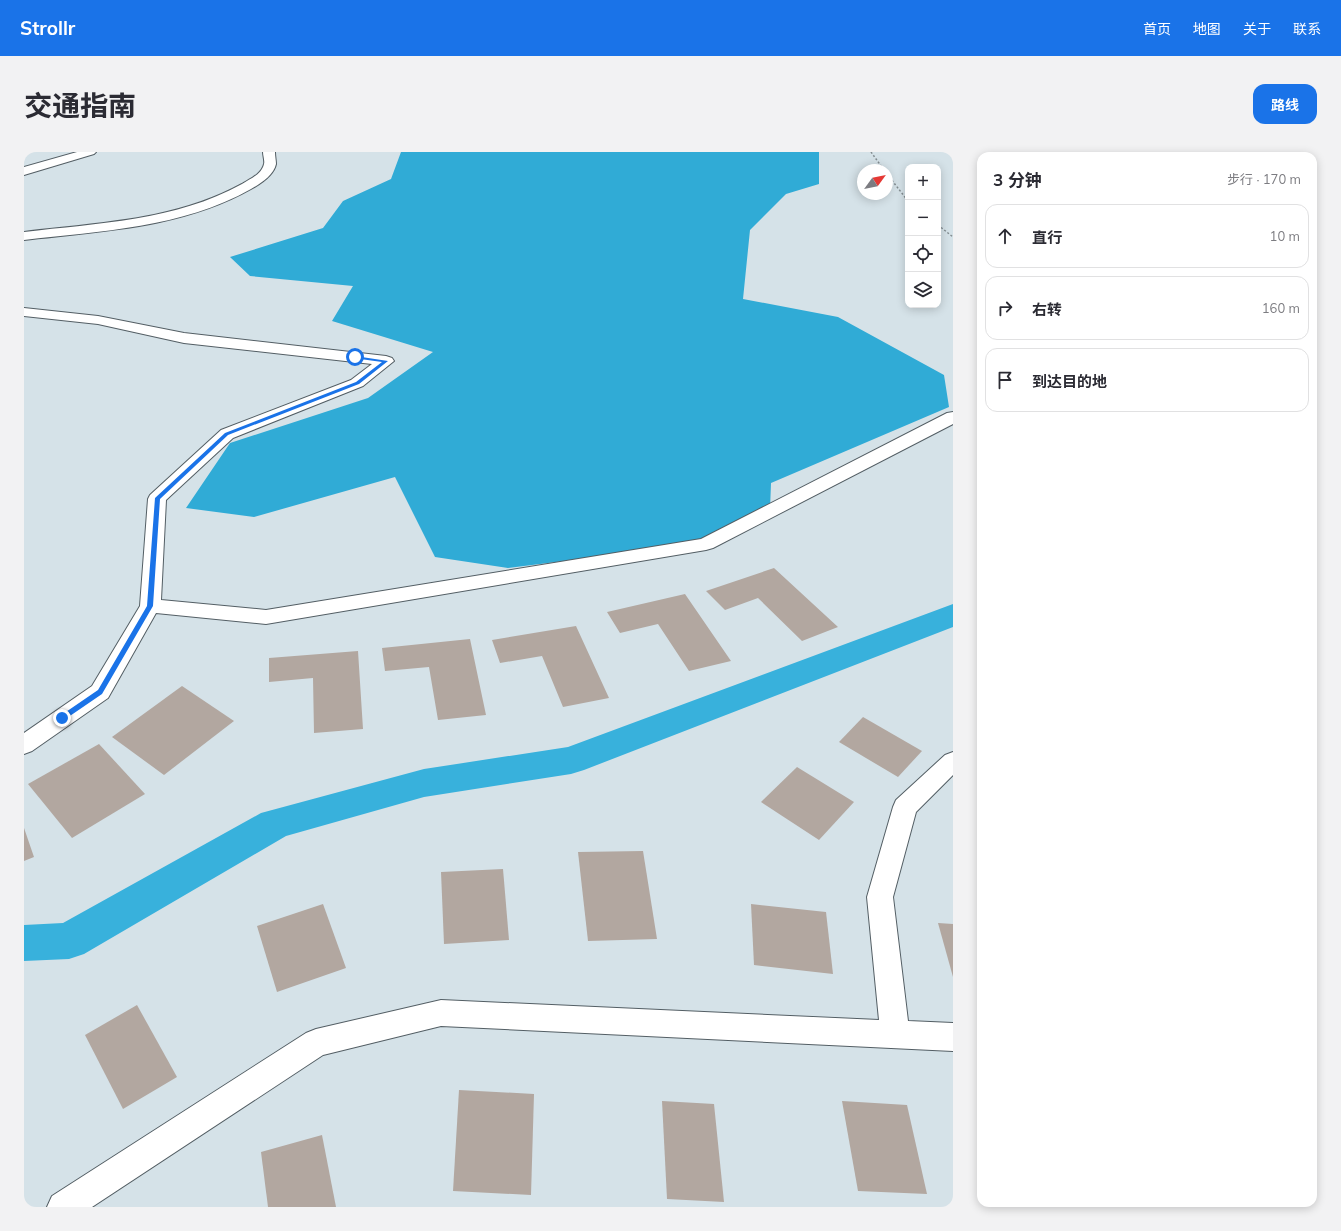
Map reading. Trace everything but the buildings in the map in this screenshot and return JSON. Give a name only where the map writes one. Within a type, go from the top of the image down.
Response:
[{"type":"street","points":[[24,171],[90,152]]},
{"type":"street","points":[[24,236],[127,224],[172,216],[205,206],[236,192],[261,178],[270,165],[269,152]]},
{"type":"street","points":[[24,312],[98,320],[184,338],[386,361],[358,383],[226,434],[157,499],[150,606],[100,692],[24,744]]},
{"type":"street","points":[[150,606],[266,617],[706,544],[953,417]]},
{"type":"street","points":[[895,1034],[880,896],[905,807],[953,761]]},
{"type":"street","points":[[63,1207],[316,1043],[442,1013],[953,1037]]},
{"type":"path","points":[[871,152],[880,164]]},
{"type":"path","points":[[893,182],[906,200]]},
{"type":"path","points":[[941,228],[953,237]]},
{"type":"shaded area","points":[[401,152],[819,152],[819,184],[786,194],[750,230],[743,299],[838,317],[944,375],[949,407],[771,483],[770,510],[692,545],[508,568],[435,557],[395,477],[254,517],[186,508],[230,443],[368,398],[433,352],[332,321],[353,286],[250,276],[230,257],[323,228],[343,201],[391,179]]},
{"type":"waterway","points":[[24,943],[69,941],[275,824],[424,783],[571,760],[953,615]]},
{"type":"route","points":[[62,718],[100,692],[150,606],[157,499],[226,434],[358,383],[386,361],[355,357]]}]
